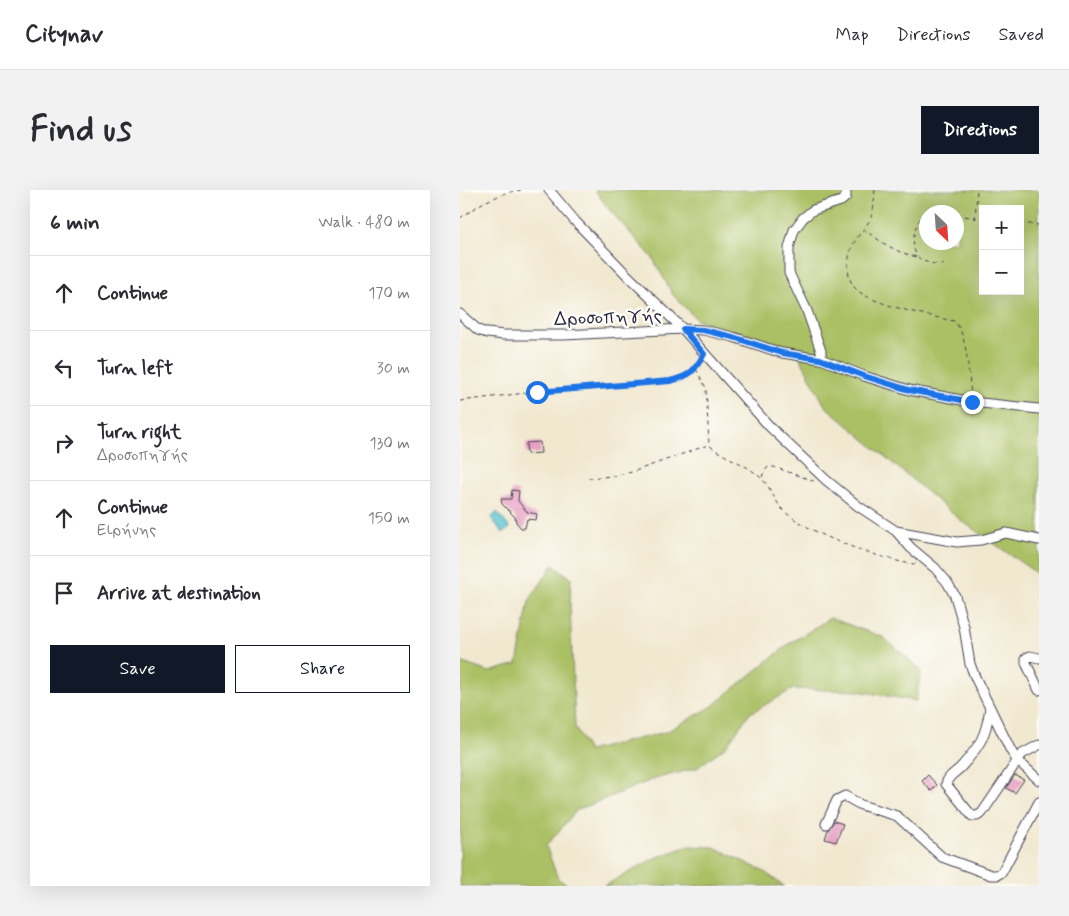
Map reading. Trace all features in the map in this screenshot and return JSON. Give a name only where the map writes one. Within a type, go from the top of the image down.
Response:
[{"type":"street","points":[[549,190],[601,248],[683,329],[770,427],[826,480],[858,506],[896,531],[910,548],[929,562],[947,582],[955,596],[964,627],[970,664],[1011,751],[1017,760],[1039,780]]},
{"type":"street","points":[[820,359],[821,352],[807,311],[789,273],[790,248],[794,230],[803,218],[814,210],[841,201],[846,197],[846,190]]},
{"type":"street","name":"Δροσοπηγής","points":[[460,314],[478,330],[504,335],[581,334],[683,329],[703,330],[733,337],[782,353],[820,359],[864,376],[909,390],[972,402],[1039,409]]},
{"type":"street","points":[[896,531],[957,542],[981,540],[1006,533],[1039,540]]},
{"type":"street","points":[[1039,658],[1030,656],[1026,658],[1026,663],[1039,690]]},
{"type":"street","points":[[990,707],[987,730],[981,742],[948,778],[946,784],[972,816],[982,813],[1022,754],[1039,745]]},
{"type":"street","points":[[826,824],[836,800],[845,796],[861,805],[897,816],[942,857],[974,870],[997,876],[1002,872],[1010,859],[1039,802]]},
{"type":"path","points":[[460,218],[484,202],[506,193],[521,190]]},
{"type":"path","points":[[875,190],[870,220],[851,248],[848,264],[852,282],[856,289],[866,296],[897,308],[954,321],[959,326],[963,338],[972,402]]},
{"type":"path","points":[[975,218],[977,190]]},
{"type":"path","points":[[964,216],[979,218]]},
{"type":"path","points":[[917,257],[914,249],[914,239],[919,221]]},
{"type":"path","points":[[1024,224],[1039,226]]},
{"type":"path","points":[[863,229],[888,246],[906,255],[917,257],[923,261],[945,265]]},
{"type":"path","points":[[460,402],[566,388],[670,381],[690,374],[696,369],[704,354]]},
{"type":"path","points":[[696,369],[706,388],[709,445],[762,478],[784,511],[824,535],[866,553],[902,563],[929,562]]},
{"type":"path","points":[[588,478],[632,472],[709,445]]},
{"type":"path","points":[[762,478],[768,467],[774,467],[820,483]]},
{"type":"green space","points":[[595,190],[1039,190],[1039,575],[959,519],[825,406],[796,350],[697,320],[673,295],[652,257],[607,207]]},
{"type":"green space","points":[[553,565],[571,578],[570,606],[575,727],[588,751],[666,732],[711,707],[789,644],[830,618],[883,637],[921,670],[916,701],[858,691],[793,689],[749,714],[726,746],[697,768],[654,779],[577,810],[546,846],[558,879],[570,886],[460,886],[460,662],[489,672],[517,664],[529,601]]},
{"type":"green space","points":[[688,846],[714,847],[763,871],[784,886],[604,886],[655,858]]},
{"type":"water","points":[[497,512],[510,528],[503,533],[491,518]]},
{"type":"building","points":[[540,442],[541,453],[527,454],[526,443]]},
{"type":"building","points":[[512,490],[519,491],[518,501],[527,512],[537,514],[536,520],[527,519],[525,528],[521,528],[516,522],[515,517],[502,504],[501,499],[511,499]]},
{"type":"building","points":[[928,775],[937,785],[931,791],[922,781]]},
{"type":"building","points":[[1015,775],[1024,780],[1015,793],[1006,788]]},
{"type":"building","points":[[834,821],[843,824],[836,842],[825,839]]},
{"type":"route","points":[[537,392],[566,388],[670,381],[681,378],[696,369],[704,354],[683,329],[703,330],[733,337],[782,353],[820,359],[864,376],[909,390],[972,402]]}]
